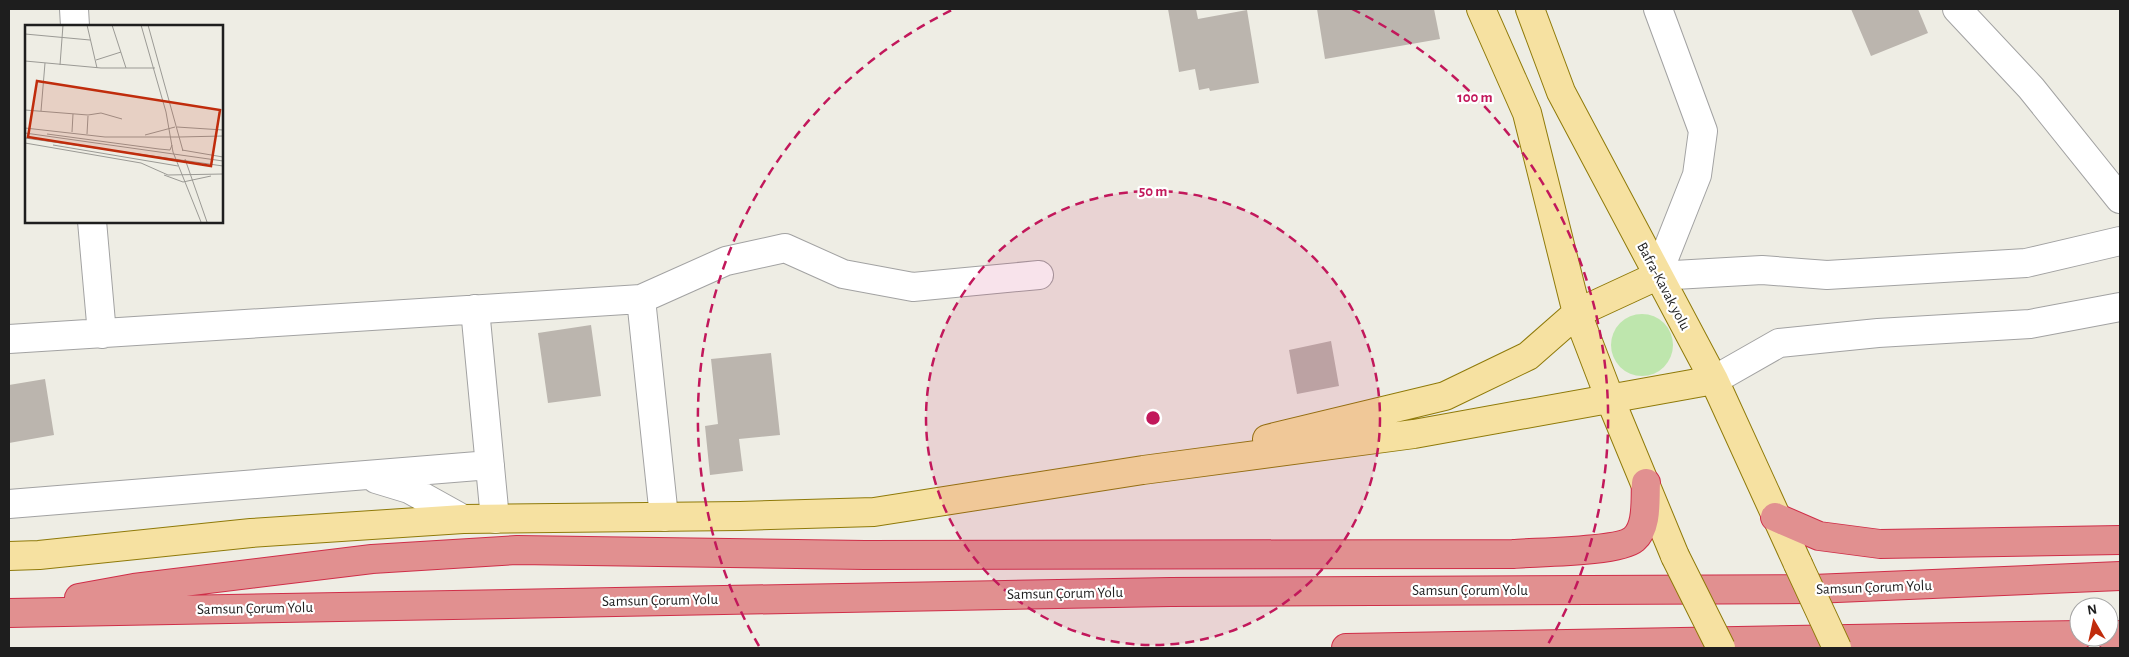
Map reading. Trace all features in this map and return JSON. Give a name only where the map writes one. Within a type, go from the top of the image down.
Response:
[{"type":"highway","points":[[9,612],[134,588],[245,574],[372,559],[517,550],[865,555],[1483,554],[1619,546],[1635,538],[1643,523],[1646,484]]},
{"type":"highway","points":[[1775,517],[1819,536],[1880,544],[2120,540]]},
{"type":"highway","name":"Samsun Çorum Yolu","points":[[9,612],[1170,592],[1813,589],[2120,576]]},
{"type":"highway","points":[[1346,648],[2069,636]]},
{"type":"main road","points":[[1481,9],[1527,113],[1578,313],[1610,399],[1675,556],[1721,648]]},
{"type":"main road","name":"Bafra-Kavak yolu","points":[[1530,9],[1561,92],[1657,276],[1714,380],[1775,517],[1837,648]]},
{"type":"main road","points":[[1143,470],[1445,396],[1528,356],[1578,313],[1657,276]]},
{"type":"main road","points":[[9,556],[39,556],[251,533],[463,519],[874,512],[1143,470],[1414,434],[1714,380]]},
{"type":"street","points":[[74,9],[76,25]]},
{"type":"street","points":[[1658,9],[1703,131],[1697,175],[1657,276],[1762,270],[1827,275],[2026,263],[2120,241]]},
{"type":"street","points":[[1958,9],[2031,88],[2120,199]]},
{"type":"street","points":[[92,222],[102,334]]},
{"type":"street","points":[[9,339],[641,299],[726,261],[785,248],[843,274],[913,287],[1038,275]]},
{"type":"street","points":[[641,299],[664,517]]},
{"type":"street","points":[[1714,380],[1779,343],[1878,333],[2030,324],[2120,307]]},
{"type":"street","points":[[475,310],[495,519]]},
{"type":"street","points":[[9,504],[490,465]]},
{"type":"street","points":[[364,475],[408,489],[463,519]]},
{"type":"green space","points":[[1642,314],[1659,319],[1664,323],[1668,328],[1673,345],[1668,362],[1664,367],[1659,371],[1642,376],[1625,371],[1620,367],[1616,362],[1611,345],[1616,328],[1620,323],[1625,319]]},
{"type":"building","points":[[1168,9],[1196,9],[1198,19],[1247,10],[1259,83],[1210,91],[1209,88],[1199,90],[1195,69],[1179,72]]},
{"type":"building","points":[[1317,9],[1434,9],[1440,39],[1325,59]]},
{"type":"building","points":[[1851,9],[1918,9],[1928,33],[1871,56]]},
{"type":"building","points":[[591,325],[601,396],[548,403],[538,333]]},
{"type":"building","points":[[1331,341],[1339,386],[1297,394],[1289,350]]},
{"type":"building","points":[[771,353],[780,435],[739,439],[743,471],[710,475],[705,426],[718,424],[711,359]]},
{"type":"building","points":[[45,379],[54,435],[9,443],[9,385]]}]
